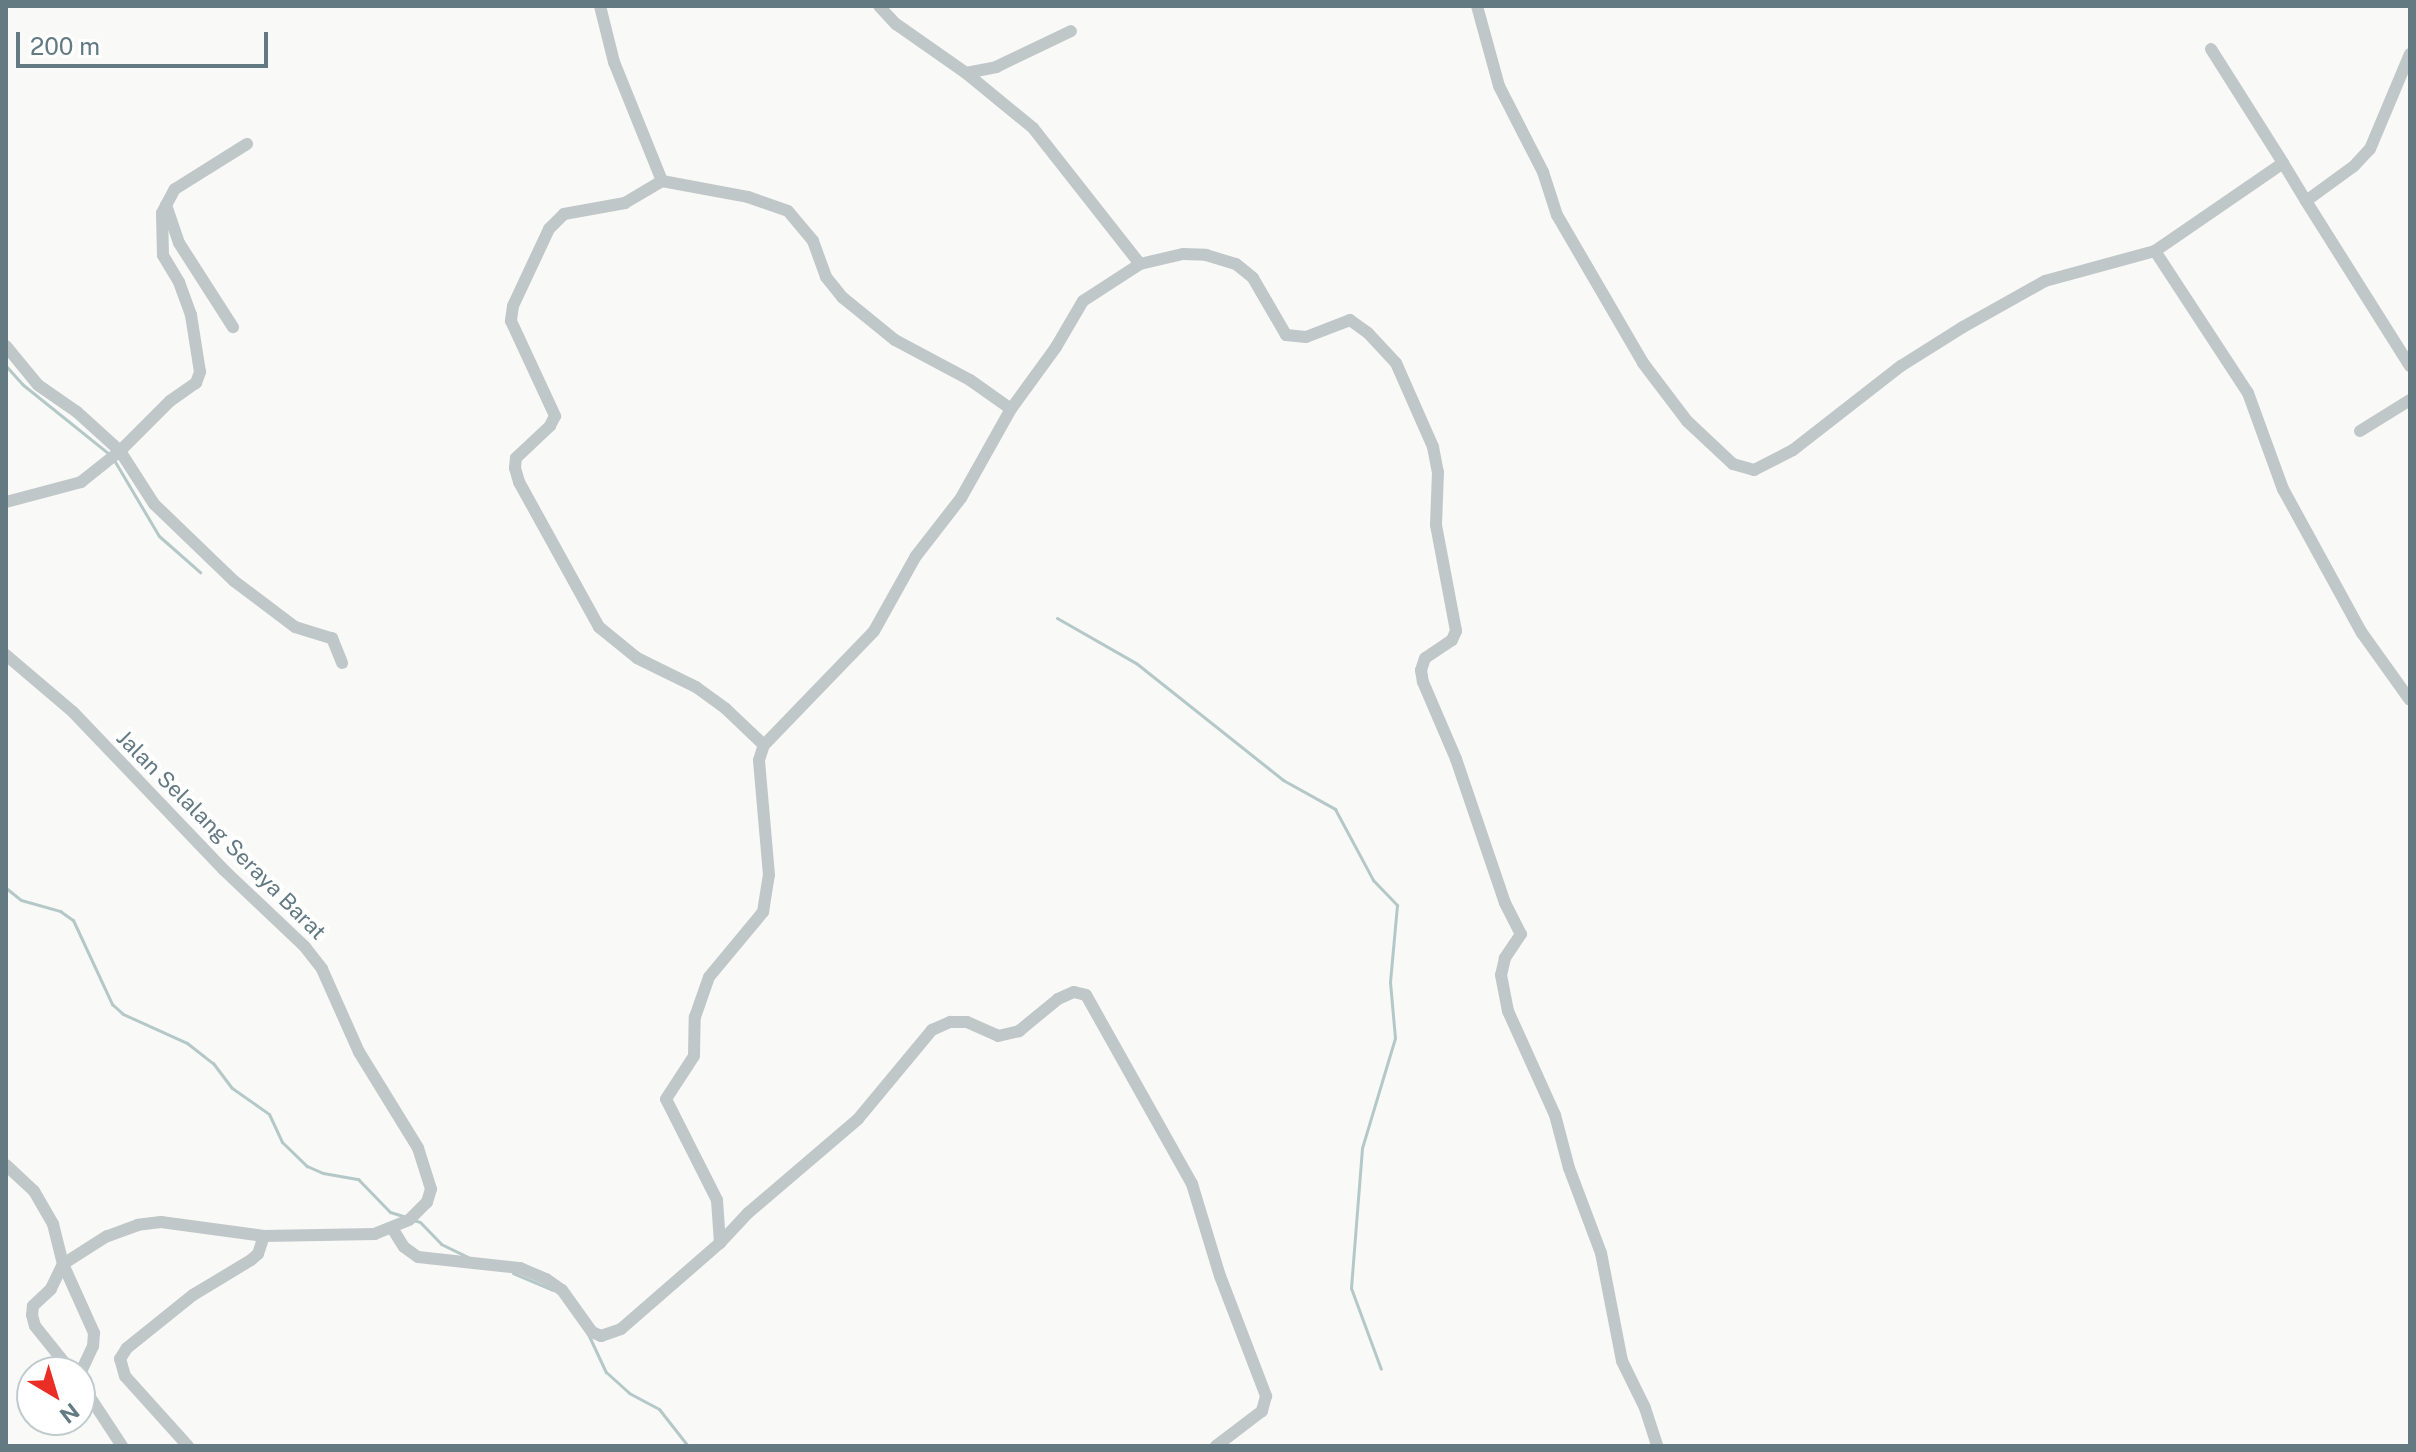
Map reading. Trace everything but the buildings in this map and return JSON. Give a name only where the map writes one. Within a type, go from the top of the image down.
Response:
[{"type":"street","points":[[600,6],[614,62],[662,181]]},
{"type":"street","points":[[879,6],[916,40],[966,73],[1033,128],[1140,264]]},
{"type":"street","points":[[1477,6],[1499,86],[1543,172],[1569,238],[1666,395],[1687,421],[1738,467],[1754,470],[1770,465],[1911,360],[2045,281],[2155,251],[2283,163]]},
{"type":"street","points":[[966,73],[1005,64],[1071,31]]},
{"type":"street","points":[[2211,49],[2410,366]]},
{"type":"street","points":[[2306,201],[2354,166],[2370,149],[2410,54]]},
{"type":"street","points":[[6,502],[81,482],[120,451],[170,401],[196,383],[200,372],[191,315],[160,246],[166,201],[175,189],[247,144]]},
{"type":"street","points":[[764,745],[696,687],[637,658],[599,627],[519,482],[516,458],[550,426],[555,416],[511,321],[513,306],[549,229],[564,214],[625,203],[645,194],[662,181],[748,197],[788,211],[813,241],[826,277],[842,297],[895,340],[970,380],[1011,409]]},
{"type":"street","points":[[166,201],[167,217],[179,243],[233,327]]},
{"type":"street","points":[[2155,251],[2248,393],[2283,489],[2367,642],[2410,700]]},
{"type":"street","points":[[720,1243],[717,1200],[666,1099],[694,1056],[695,1017],[709,977],[763,912],[769,875],[759,760],[764,745],[874,631],[916,556],[961,498],[1011,409],[1064,336],[1083,301],[1140,264],[1183,254],[1206,255],[1236,264],[1253,278],[1279,329],[1290,337],[1306,337],[1350,320],[1384,347],[1433,447],[1438,472],[1436,525],[1456,631],[1452,640],[1425,658],[1421,670],[1423,682],[1456,759],[1505,903],[1521,934],[1505,958],[1501,975],[1508,1011],[1555,1115],[1569,1168],[1601,1253],[1622,1361],[1645,1408],[1657,1446]]},
{"type":"street","points":[[6,346],[38,385],[77,412],[120,451],[165,516],[270,611],[299,628],[332,638],[342,663]]},
{"type":"street","points":[[2360,431],[2410,400]]},
{"type":"street","name":"Jalan Selalang Seraya Barat","points":[[6,655],[73,712],[225,871],[305,947],[322,969],[359,1052],[418,1148],[427,1171],[431,1189],[427,1202],[409,1220],[392,1228]]},
{"type":"street","points":[[59,1356],[35,1326],[32,1315],[33,1306],[51,1289],[63,1264],[107,1236],[138,1225],[172,1223],[264,1236],[363,1235],[392,1228],[404,1247],[418,1257],[520,1268],[562,1290],[592,1332],[601,1336],[621,1329],[655,1296],[720,1243],[748,1213],[858,1119],[932,1030],[950,1022],[967,1022],[998,1036],[1019,1031],[1058,999],[1074,992],[1086,995],[1192,1184],[1220,1276],[1266,1396],[1267,1404],[1262,1411],[1216,1446]]},
{"type":"street","points":[[6,1165],[34,1191],[47,1209],[63,1264],[94,1333],[88,1356]]},
{"type":"street","points":[[188,1446],[125,1376],[120,1359],[127,1348],[193,1295],[251,1260],[258,1254],[264,1236]]},
{"type":"street","points":[[96,1406],[122,1446]]},
{"type":"waterway","points":[[6,366],[22,384],[109,454]]},
{"type":"waterway","points":[[114,460],[159,536],[200,572]]},
{"type":"waterway","points":[[1057,618],[1136,663],[1283,780],[1335,809],[1373,880],[1397,905],[1390,982],[1395,1038],[1362,1148],[1351,1288],[1381,1369]]},
{"type":"waterway","points":[[6,888],[21,900],[60,911],[73,920],[112,1004],[123,1014],[187,1043],[213,1063],[232,1088],[269,1114],[282,1142],[307,1166],[323,1173],[358,1179],[390,1212],[406,1217]]},
{"type":"waterway","points":[[413,1220],[420,1222],[441,1244],[468,1257]]},
{"type":"waterway","points":[[513,1273],[553,1290]]},
{"type":"waterway","points":[[589,1336],[606,1372],[629,1393],[659,1409],[688,1446]]}]
